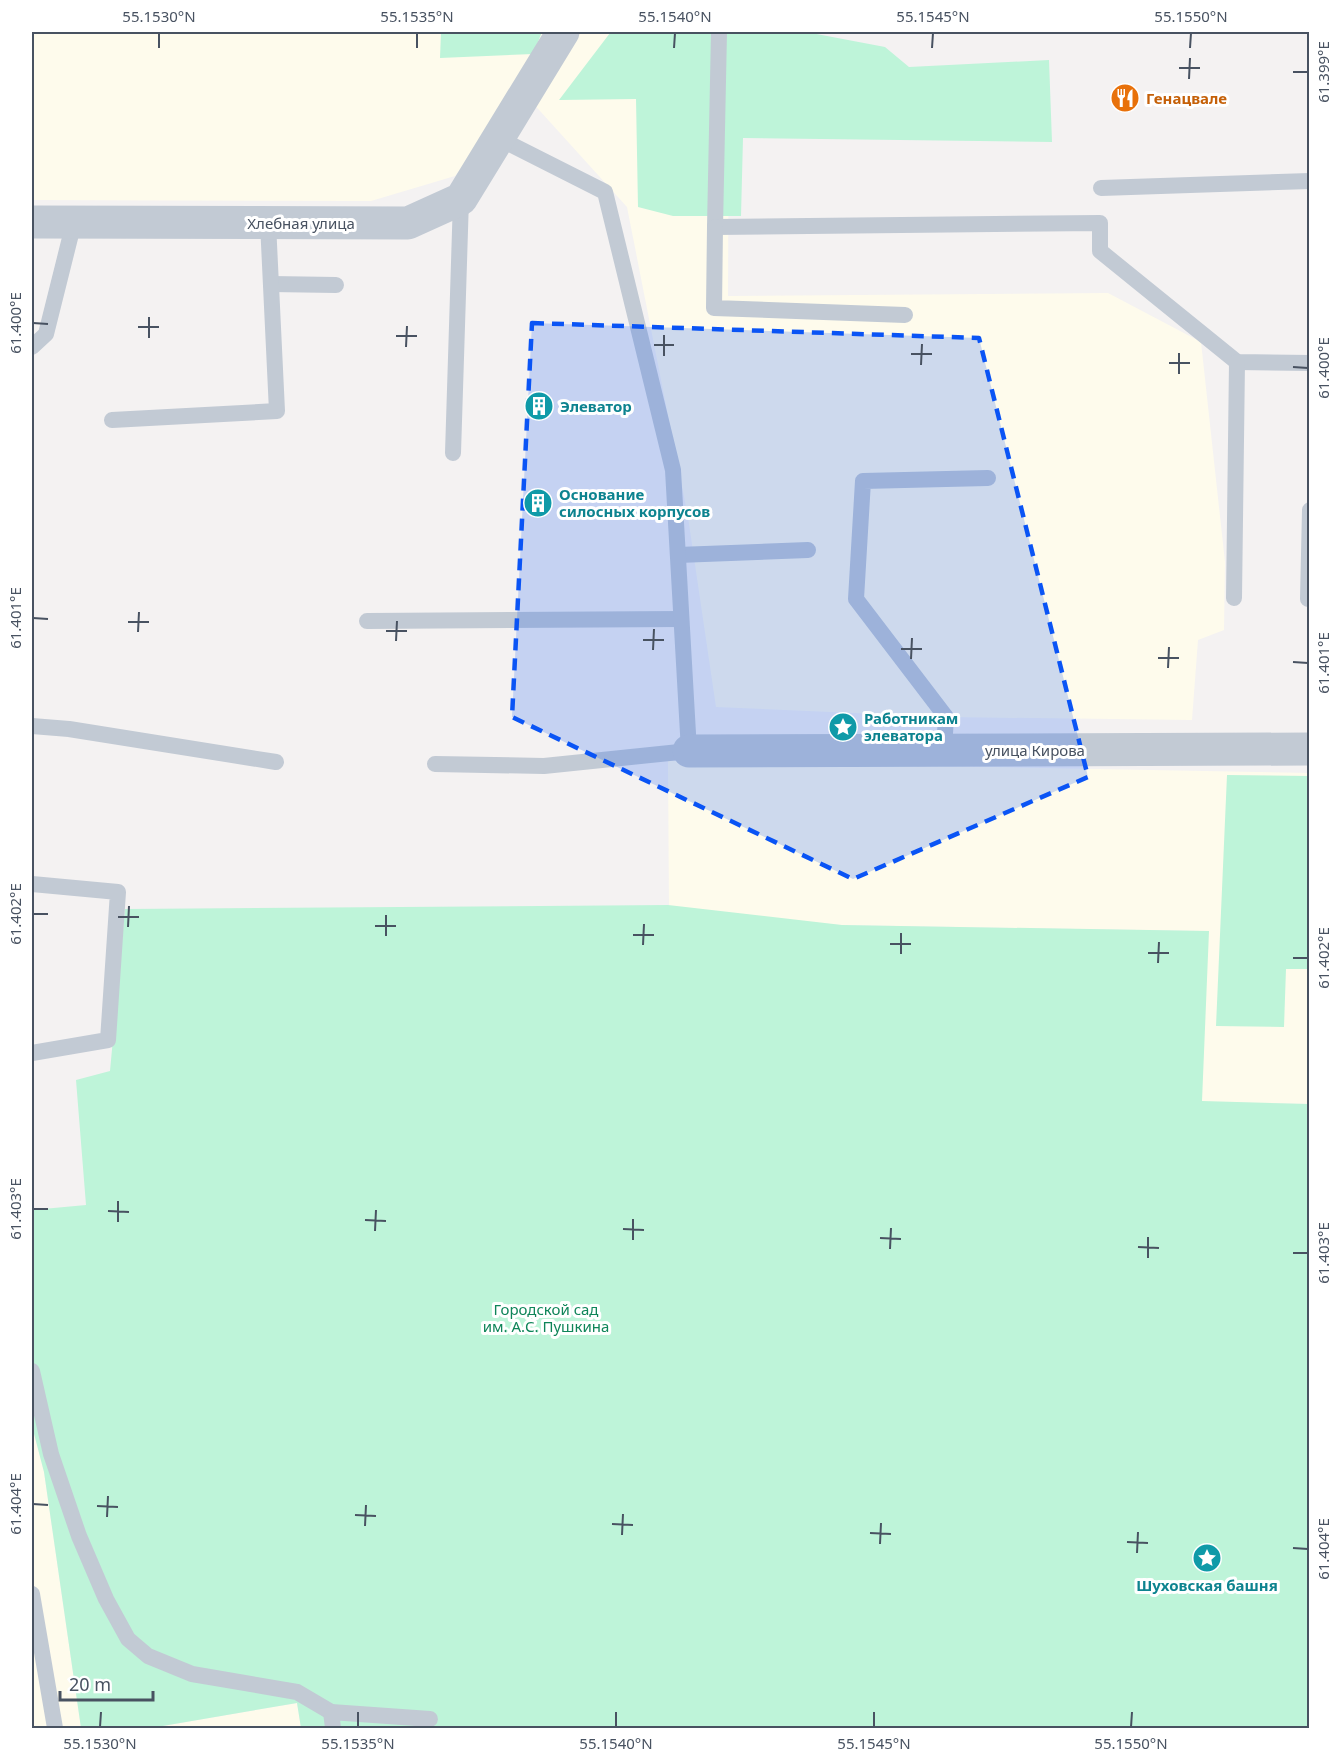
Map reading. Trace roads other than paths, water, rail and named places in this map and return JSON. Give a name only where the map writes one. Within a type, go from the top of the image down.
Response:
[{"type":"street","points":[[461,199],[563,32]]},
{"type":"street","points":[[516,110],[581,32]]},
{"type":"street","name":"Хлебная улица","points":[[32,222],[408,223],[461,199]]},
{"type":"street","name":"улица Кирова","points":[[689,751],[1310,749]]},
{"type":"lane","points":[[719,32],[714,308],[905,315]]},
{"type":"lane","points":[[435,764],[544,766],[689,751],[673,470],[605,192],[498,138]]},
{"type":"lane","points":[[1101,188],[1310,181]]},
{"type":"lane","points":[[453,453],[461,199]]},
{"type":"lane","points":[[32,347],[46,334],[74,222]]},
{"type":"lane","points":[[112,420],[276,411],[268,223]]},
{"type":"lane","points":[[715,227],[1100,223],[1100,251],[1237,362],[1310,363]]},
{"type":"lane","points":[[271,284],[336,285]]},
{"type":"lane","points":[[1234,598],[1237,362]]},
{"type":"lane","points":[[944,750],[946,717],[856,599],[863,481],[988,478]]},
{"type":"lane","points":[[1308,599],[1310,510]]},
{"type":"lane","points":[[678,555],[808,550]]},
{"type":"lane","points":[[367,621],[681,619]]},
{"type":"lane","points":[[32,726],[69,729],[276,762]]},
{"type":"lane","points":[[32,884],[118,892],[108,1040],[32,1053]]},
{"type":"lane","points":[[32,1371],[51,1454],[80,1536],[106,1599],[128,1639],[148,1656],[192,1674],[297,1692],[332,1720],[430,1719]]},
{"type":"lane","points":[[32,1594],[55,1728]]},
{"type":"place","name":"Генацвале","points":[[1125,98]]},
{"type":"place","name":"Элеватор","points":[[539,406]]},
{"type":"place","name":"Основание силосных корпусов","points":[[538,503]]},
{"type":"place","name":"Работникам элеватора","points":[[843,727]]},
{"type":"place","name":"Шуховская башня","points":[[1207,1558]]},
{"type":"park label","name":"Городской сад им. А.С. Пушкина","points":[[546,1318]]}]
